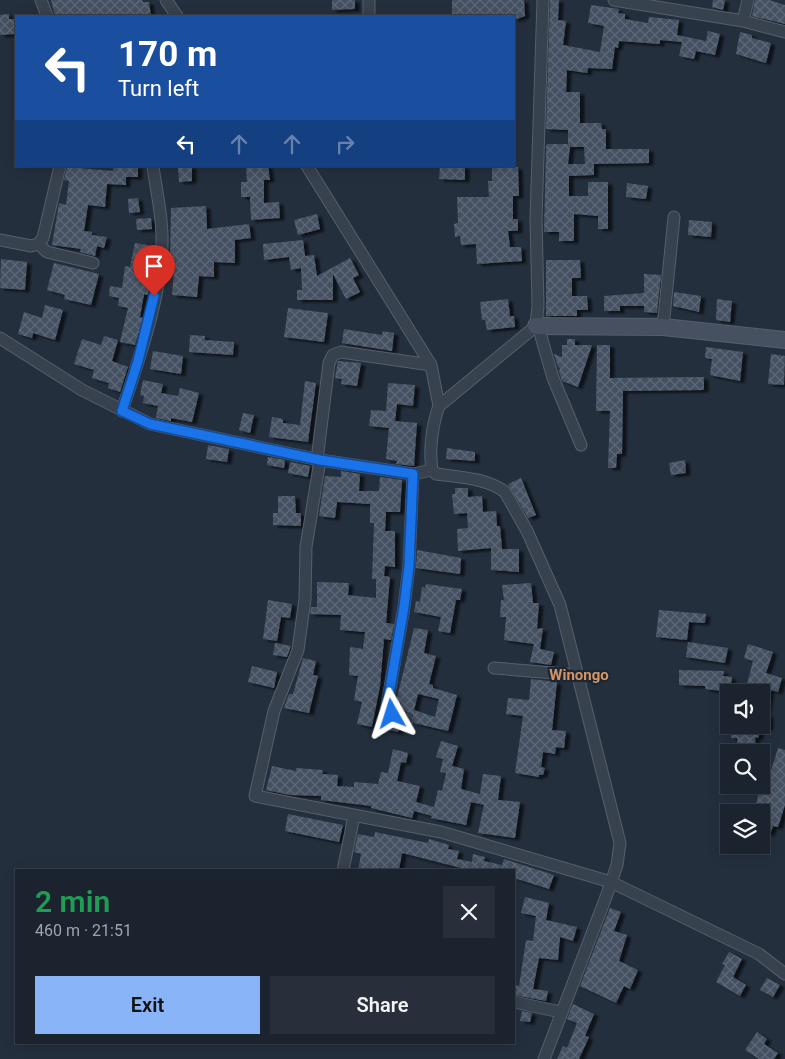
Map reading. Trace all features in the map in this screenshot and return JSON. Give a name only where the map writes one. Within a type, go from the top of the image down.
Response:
[{"type":"street","points":[[41,0],[47,15]]},
{"type":"street","points":[[166,0],[176,15]]},
{"type":"street","points":[[369,0],[369,15]]},
{"type":"street","points":[[543,0],[536,218],[538,297],[534,329],[581,445]]},
{"type":"street","points":[[614,0],[743,21],[785,32]]},
{"type":"street","points":[[743,21],[748,0]]},
{"type":"street","points":[[0,240],[31,246],[38,244],[43,238],[60,167]]},
{"type":"street","points":[[122,411],[148,324],[161,259],[161,220],[153,167]]},
{"type":"street","points":[[308,167],[431,366],[439,406],[436,416],[432,470]]},
{"type":"street","points":[[663,327],[674,217]]},
{"type":"street","points":[[38,244],[47,252],[93,263]]},
{"type":"street","points":[[439,406],[534,329],[663,327],[785,340]]},
{"type":"street","points":[[0,338],[82,390],[150,424],[318,460],[413,474],[432,470]]},
{"type":"street","points":[[431,366],[340,352],[334,355],[329,363],[306,547],[305,599],[298,650],[274,711],[255,796],[469,838],[611,882],[759,954],[785,974]]},
{"type":"street","points":[[432,470],[436,474],[488,484],[505,492],[527,531],[560,605],[620,842],[617,865],[560,1012],[544,1059]]},
{"type":"street","points":[[407,720],[392,714],[388,711],[387,706],[406,591],[413,474]]},
{"type":"street","points":[[494,668],[579,675]]},
{"type":"street","points":[[343,869],[354,816]]},
{"type":"street","points":[[515,1002],[560,1012]]},
{"type":"building","points":[[51,0],[142,0],[143,2],[149,2],[151,15],[55,15]]},
{"type":"building","points":[[332,0],[355,0],[355,9],[332,10]]},
{"type":"building","points":[[452,0],[524,0],[525,16],[515,20],[515,15],[452,15]]},
{"type":"building","points":[[550,0],[559,0],[558,20],[566,21],[563,45],[600,52],[604,26],[588,23],[591,5],[619,9],[618,13],[625,14],[625,19],[648,23],[649,17],[679,20],[677,35],[706,41],[708,31],[720,34],[715,55],[696,51],[694,59],[679,56],[682,42],[660,40],[660,44],[619,41],[618,48],[615,47],[612,69],[588,68],[587,73],[567,70],[566,92],[580,92],[580,123],[601,123],[602,129],[606,129],[606,149],[649,149],[649,163],[594,164],[594,175],[569,176],[569,196],[588,196],[588,182],[608,182],[608,229],[598,229],[598,216],[574,214],[574,241],[559,241],[559,232],[544,232],[546,147],[547,144],[568,144],[568,130],[546,129]],"holes":[[[570,147],[584,147],[585,164],[568,164]]]},
{"type":"building","points":[[713,0],[725,0],[723,10],[712,7]]},
{"type":"building","points":[[755,0],[769,0],[785,5],[785,24],[752,16]]},
{"type":"building","points":[[9,14],[9,19],[15,19],[15,34],[0,35],[0,15]]},
{"type":"building","points":[[740,32],[752,35],[752,38],[771,43],[766,63],[736,54]]},
{"type":"building","points":[[67,167],[113,171],[113,167],[138,167],[138,177],[126,177],[126,185],[107,184],[105,207],[88,205],[84,231],[92,232],[92,235],[107,237],[104,248],[97,246],[95,256],[80,252],[81,249],[52,245],[59,203],[66,205],[69,181],[64,180]]},
{"type":"building","points":[[178,167],[192,167],[192,181],[179,182]]},
{"type":"building","points":[[246,167],[268,167],[270,180],[264,180],[264,203],[279,202],[280,218],[251,220],[250,197],[241,197],[241,182],[247,182]]},
{"type":"building","points":[[440,167],[465,167],[465,180],[439,179]]},
{"type":"building","points":[[492,167],[518,167],[519,196],[513,196],[513,219],[518,219],[518,231],[508,231],[510,247],[521,247],[522,261],[477,264],[476,244],[461,245],[460,236],[455,237],[454,224],[458,223],[457,197],[489,197],[488,181],[492,181]]},
{"type":"building","points":[[627,183],[648,186],[646,199],[626,197]]},
{"type":"building","points":[[138,198],[140,212],[129,213],[128,199]]},
{"type":"building","points":[[206,206],[207,229],[249,224],[251,238],[235,240],[235,263],[214,262],[214,277],[199,276],[197,297],[172,295],[174,271],[167,271],[170,256],[171,208]]},
{"type":"building","points":[[317,214],[320,229],[298,235],[294,220]]},
{"type":"building","points":[[151,218],[152,229],[137,230],[136,219]]},
{"type":"building","points":[[689,220],[712,222],[711,237],[688,235]]},
{"type":"building","points":[[303,240],[305,256],[314,255],[317,276],[350,258],[359,275],[353,278],[360,292],[346,299],[333,274],[333,300],[297,300],[297,290],[302,290],[301,268],[291,270],[289,257],[264,260],[263,244]]},
{"type":"building","points":[[135,243],[154,246],[148,295],[144,294],[140,317],[143,318],[135,345],[120,342],[128,308],[118,306],[119,298],[109,296],[110,286],[122,288],[125,266],[130,267]]},
{"type":"building","points":[[1,259],[27,262],[25,290],[0,288]]},
{"type":"building","points":[[546,260],[580,260],[581,278],[572,278],[572,296],[587,296],[588,310],[577,310],[577,316],[546,316]]},
{"type":"building","points":[[54,263],[99,274],[91,305],[64,299],[65,295],[47,290]]},
{"type":"building","points":[[644,274],[661,275],[657,313],[644,312],[644,306],[620,306],[620,311],[604,311],[604,296],[644,293]]},
{"type":"building","points":[[674,292],[701,296],[699,312],[673,306]]},
{"type":"building","points":[[508,299],[510,316],[514,316],[515,327],[487,330],[485,320],[482,320],[480,302]]},
{"type":"building","points":[[717,299],[732,301],[730,322],[716,320]]},
{"type":"building","points":[[45,305],[63,310],[55,340],[33,333],[32,338],[18,334],[24,312],[42,318]]},
{"type":"building","points":[[288,308],[328,313],[324,342],[284,337]]},
{"type":"building","points":[[344,329],[382,335],[383,331],[394,333],[392,351],[342,343]]},
{"type":"building","points":[[190,335],[205,336],[205,340],[234,342],[233,355],[189,352]]},
{"type":"building","points":[[104,336],[118,340],[112,361],[128,367],[120,392],[108,388],[109,383],[92,378],[94,370],[74,364],[82,339],[101,345]]},
{"type":"building","points":[[567,339],[575,339],[575,345],[592,345],[578,387],[562,381],[559,372],[560,368],[554,354],[562,357],[562,345],[567,345]]},
{"type":"building","points":[[597,345],[610,345],[610,378],[704,377],[704,390],[623,391],[622,454],[617,454],[616,468],[608,468],[610,411],[596,411]]},
{"type":"building","points":[[706,347],[743,352],[740,381],[710,375],[712,359],[705,358]]},
{"type":"building","points":[[153,351],[183,356],[181,374],[150,369]]},
{"type":"building","points":[[771,354],[785,356],[784,385],[768,384]]},
{"type":"building","points":[[338,361],[361,363],[357,386],[341,384],[342,379],[335,378]]},
{"type":"building","points":[[143,380],[163,384],[161,393],[178,396],[180,388],[199,393],[192,422],[171,418],[171,421],[156,418],[158,406],[143,403],[144,396],[140,395]]},
{"type":"building","points":[[305,381],[316,383],[308,442],[269,437],[272,417],[283,419],[283,423],[300,425]]},
{"type":"building","points":[[388,383],[415,385],[413,406],[397,404],[395,421],[417,423],[414,466],[396,464],[397,461],[386,459],[389,428],[369,426],[371,410],[386,411]]},
{"type":"building","points":[[243,413],[254,415],[250,433],[239,430]]},
{"type":"building","points":[[208,445],[229,449],[227,462],[206,459]]},
{"type":"building","points":[[447,448],[475,452],[475,461],[446,459]]},
{"type":"building","points":[[268,457],[285,460],[284,468],[267,465]]},
{"type":"building","points":[[685,460],[686,473],[671,475],[669,463]]},
{"type":"building","points":[[290,462],[310,466],[308,477],[288,473]]},
{"type":"building","points":[[341,471],[360,474],[359,491],[379,491],[380,477],[402,480],[400,512],[386,512],[385,531],[395,531],[395,567],[385,566],[384,576],[390,577],[386,623],[394,624],[391,640],[384,639],[380,686],[372,727],[357,724],[362,702],[354,700],[358,676],[349,675],[350,647],[363,649],[365,632],[340,630],[341,615],[310,614],[311,607],[317,607],[317,582],[349,583],[348,595],[376,598],[376,579],[372,579],[374,523],[370,523],[370,504],[337,502],[335,518],[319,516],[325,476],[341,477]]},
{"type":"building","points":[[521,478],[536,515],[528,518],[508,484]]},
{"type":"building","points":[[455,488],[468,488],[468,497],[482,496],[483,512],[496,511],[497,526],[500,526],[502,549],[519,549],[519,572],[491,570],[491,548],[458,551],[457,529],[468,528],[467,513],[454,514],[452,494],[455,494]]},
{"type":"building","points":[[278,496],[295,496],[296,513],[301,513],[301,526],[273,525],[273,513],[278,513]]},
{"type":"building","points":[[417,550],[461,558],[460,574],[416,568]]},
{"type":"building","points":[[531,583],[533,603],[539,603],[537,629],[543,628],[540,649],[554,652],[551,665],[530,662],[534,644],[504,640],[506,617],[500,617],[501,600],[504,600],[502,585]]},
{"type":"building","points":[[426,584],[462,589],[460,600],[456,600],[450,633],[438,631],[441,617],[414,612],[416,601],[420,602],[422,587],[425,588]]},
{"type":"building","points":[[268,600],[292,604],[290,618],[281,617],[277,641],[263,639]]},
{"type":"building","points":[[659,610],[706,614],[705,623],[689,622],[687,640],[656,637]]},
{"type":"building","points":[[414,628],[428,630],[424,653],[436,656],[429,684],[433,685],[433,688],[457,695],[448,731],[414,723],[413,715],[395,706]],"holes":[[[418,694],[439,699],[435,717],[414,710]]]},
{"type":"building","points":[[688,642],[728,648],[725,663],[686,657]]},
{"type":"building","points":[[275,643],[291,646],[287,657],[273,655]]},
{"type":"building","points":[[748,644],[773,652],[766,673],[782,678],[778,692],[770,690],[770,684],[747,684],[753,661],[744,658]]},
{"type":"building","points":[[303,658],[316,661],[313,675],[318,676],[309,713],[284,708],[289,694],[293,694]]},
{"type":"building","points":[[252,666],[277,672],[274,688],[248,682]]},
{"type":"building","points":[[679,670],[724,671],[723,676],[732,677],[731,684],[720,684],[720,691],[705,689],[705,686],[679,685]]},
{"type":"building","points":[[531,679],[557,682],[552,730],[566,731],[564,748],[556,747],[555,754],[543,752],[541,767],[545,768],[543,775],[539,775],[539,777],[515,773],[523,716],[506,714],[508,698],[529,700]]},
{"type":"building","points":[[386,719],[400,725],[398,732],[384,729]]},
{"type":"building","points":[[731,734],[759,734],[759,737],[755,738],[756,744],[738,744],[737,738],[731,738]]},
{"type":"building","points":[[441,741],[458,746],[452,766],[464,769],[461,789],[480,794],[483,774],[501,776],[498,800],[520,802],[515,838],[478,833],[484,805],[471,802],[466,825],[431,818],[432,816],[414,811],[412,818],[371,808],[371,806],[321,800],[321,796],[290,795],[266,790],[272,766],[296,771],[296,768],[323,770],[322,774],[338,775],[337,786],[354,787],[354,782],[378,784],[381,772],[388,773],[393,749],[408,753],[406,763],[401,762],[397,781],[420,786],[416,802],[434,807],[438,790],[442,791],[446,773],[440,772],[443,759],[436,757]]},
{"type":"building","points":[[778,748],[785,750],[785,805],[778,827],[773,826],[770,834],[770,804],[756,804],[758,794],[770,794],[770,774]]},
{"type":"building","points":[[288,814],[343,825],[339,842],[285,831]]},
{"type":"building","points":[[375,832],[428,843],[429,839],[449,845],[448,849],[459,851],[457,859],[472,862],[473,854],[485,857],[484,861],[502,865],[504,859],[554,875],[549,889],[515,878],[515,869],[460,869],[402,853],[399,869],[358,869],[361,854],[354,852],[358,834],[374,837]]},
{"type":"building","points":[[525,897],[549,903],[546,920],[577,927],[573,941],[560,937],[558,960],[539,958],[533,989],[548,991],[546,1001],[515,995],[515,985],[519,986],[526,940],[533,941],[536,916],[521,913]]},
{"type":"building","points":[[610,908],[621,912],[614,931],[627,935],[619,961],[638,970],[630,989],[624,986],[616,1003],[580,986]]},
{"type":"building","points":[[729,952],[742,959],[733,977],[746,985],[740,996],[716,982],[725,965],[722,964]]},
{"type":"building","points":[[767,978],[780,985],[773,997],[760,990]]},
{"type":"building","points":[[573,1004],[594,1014],[585,1036],[589,1037],[579,1059],[557,1059],[563,1046],[567,1048],[577,1023],[567,1019]]},
{"type":"building","points":[[522,1011],[532,1013],[530,1022],[520,1021]]},
{"type":"building","points":[[757,1032],[767,1039],[764,1044],[778,1053],[774,1059],[759,1059],[745,1050]]},
{"type":"district","name":"Winongo","points":[[579,675]]},
{"type":"route","points":[[154,296],[138,361],[122,411],[150,424],[320,460],[413,474],[409,566],[400,633],[387,706],[388,711],[392,714]]}]
